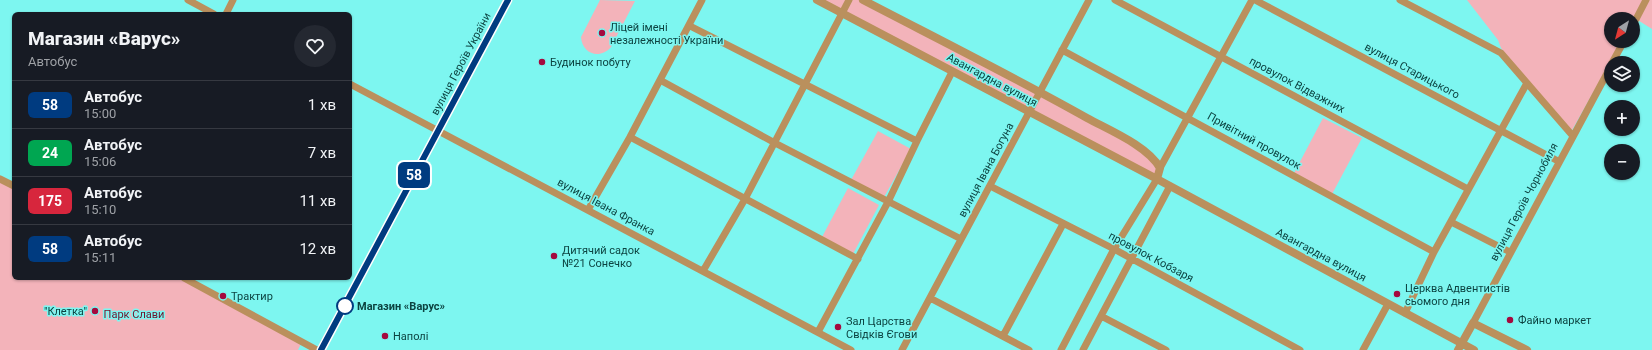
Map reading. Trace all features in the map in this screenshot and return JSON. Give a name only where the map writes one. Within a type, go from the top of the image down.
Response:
[{"type":"street","points":[[188,0],[210,12]]},
{"type":"street","points":[[227,12],[233,0]]},
{"type":"street","name":"вулиця Героїв України","points":[[321,350],[508,0]]},
{"type":"street","points":[[588,210],[630,137],[690,26],[702,0]]},
{"type":"street","name":"Авангардна вулиця","points":[[817,0],[1170,186],[1405,313],[1460,347],[1474,350]]},
{"type":"street","points":[[703,271],[745,199],[804,84],[844,14],[849,0]]},
{"type":"street","name":"Авангардна вулиця","points":[[863,0],[1040,92],[1133,144],[1156,161],[1160,168]]},
{"type":"street","name":"вулиця Івана Богуна","points":[[902,350],[1089,0]]},
{"type":"street","name":"провулок Відважних","points":[[1115,0],[1468,190]]},
{"type":"street","points":[[1061,350],[1114,249],[1157,179],[1160,168],[1254,0]]},
{"type":"street","name":"вулиця Старицького","points":[[1254,0],[1558,161]]},
{"type":"street","points":[[1400,0],[1498,51],[1506,58],[1572,135]]},
{"type":"street","points":[[1640,12],[1646,0]]},
{"type":"street","points":[[690,26],[917,141]]},
{"type":"street","name":"Привітний провулок","points":[[1062,50],[1434,252]]},
{"type":"street","points":[[818,332],[888,202],[952,72]]},
{"type":"street","name":"вулиця Героїв Чорнобиля","points":[[1460,347],[1558,161],[1604,78]]},
{"type":"street","points":[[660,80],[775,143],[961,239]]},
{"type":"street","points":[[1405,313],[1434,252],[1527,83]]},
{"type":"street","name":"вулиця Івана Франка","points":[[352,85],[851,350]]},
{"type":"street","points":[[630,137],[858,259]]},
{"type":"street","points":[[0,179],[12,185]]},
{"type":"street","name":"провулок Кобзаря","points":[[990,186],[1114,249],[1300,350]]},
{"type":"street","points":[[1083,350],[1170,186]]},
{"type":"street","points":[[1451,222],[1510,252]]},
{"type":"street","points":[[1003,336],[1063,224]]},
{"type":"street","points":[[188,280],[316,350]]},
{"type":"street","points":[[930,298],[1029,350]]},
{"type":"street","points":[[1363,350],[1388,304]]},
{"type":"street","points":[[1101,316],[1166,350]]},
{"type":"street","points":[[1473,323],[1527,350]]},
{"type":"green space","points":[[600,0],[635,1],[611,47],[607,51],[597,54],[588,51],[585,48],[581,37]]},
{"type":"green space","points":[[817,0],[863,0],[1133,144],[1156,161],[1157,179]]},
{"type":"green space","points":[[1467,0],[1644,0],[1637,12],[1604,12],[1604,48],[1618,48],[1614,56],[1604,56],[1604,73],[1571,132],[1511,61],[1501,48],[1498,40]]},
{"type":"green space","points":[[1646,0],[1652,0],[1652,29],[1640,22],[1640,12]]},
{"type":"green space","points":[[1323,118],[1362,138],[1331,196],[1293,175]]},
{"type":"green space","points":[[878,131],[911,149],[883,199],[851,180]]},
{"type":"green space","name":"Парк Слави","points":[[0,179],[12,185],[12,280],[188,280],[302,342],[298,350],[0,350]]},
{"type":"green space","points":[[848,188],[879,205],[853,254],[822,237]]},
{"type":"bus line","name":"58","points":[[321,350],[508,0]]},
{"type":"place","name":"Ліцей імені незалежності України","points":[[602,33]]},
{"type":"place","name":"Будинок побуту","points":[[542,62]]},
{"type":"place","name":"Дитячий садок №21 Сонечко","points":[[554,256]]},
{"type":"place","name":"Церква Адвентистів сьомого дня","points":[[1397,294]]},
{"type":"place","name":"Трактир","points":[[223,296]]},
{"type":"place","name":"Магазин «Варус»","points":[[345,306]]},
{"type":"place","name":"\"Клетка\"","points":[[95,311]]},
{"type":"place","name":"Файно маркет","points":[[1510,320]]},
{"type":"place","name":"Зал Царства Свідків Єгови","points":[[838,327]]},
{"type":"place","name":"Наполі","points":[[385,336]]}]
